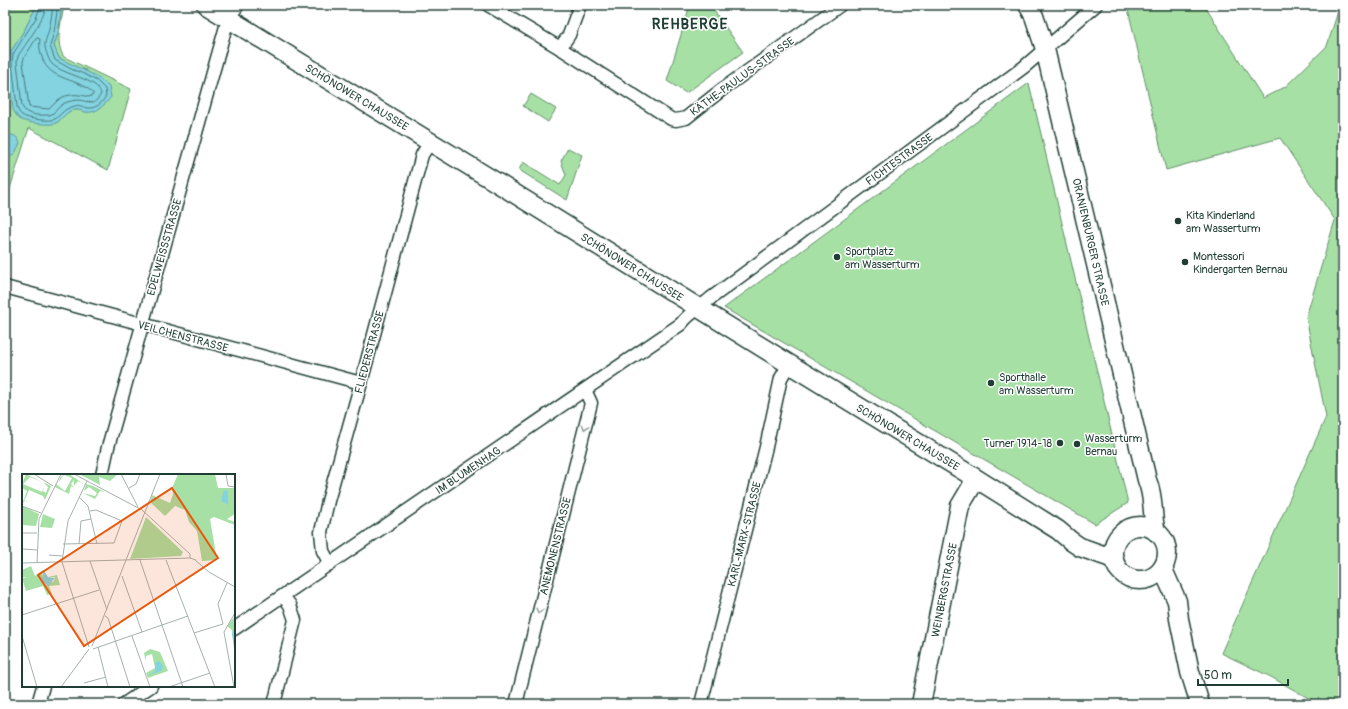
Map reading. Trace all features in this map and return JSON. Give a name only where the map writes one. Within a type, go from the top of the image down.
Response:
[{"type":"main road","name":"SCHÖNOWER CHAUSSEE","points":[[206,5],[233,12],[430,142],[1058,530],[1080,547],[1114,559]]},
{"type":"main road","name":"ORANIENBURGER STRASSE","points":[[1028,5],[1034,16],[1045,49],[1147,480],[1152,495],[1156,532]]},
{"type":"main road","name":"WEINBERGSTRASSE","points":[[921,704],[960,506],[976,479]]},
{"type":"main road","name":"ORANIENBURGER STRASSE","points":[[1126,533],[1142,509],[1147,480]]},
{"type":"main road","points":[[1145,527],[1156,532],[1163,540],[1167,549],[1167,556],[1163,567],[1157,574],[1149,579],[1140,580],[1127,576],[1120,571],[1114,559],[1114,548],[1126,533],[1145,527]]},
{"type":"main road","name":"SCHÖNOWER CHAUSSEE","points":[[1058,530],[1085,539],[1099,541],[1126,533]]},
{"type":"main road","points":[[1163,567],[1177,601],[1179,619],[1190,672],[1200,704]]},
{"type":"main road","points":[[1149,579],[1159,590],[1179,619]]},
{"type":"street","name":"KÄTHE-PAULUS-STRASSE","points":[[488,5],[560,48],[671,119],[680,120],[686,118],[724,88],[840,5]]},
{"type":"street","points":[[560,48],[569,35],[580,5]]},
{"type":"street","name":"FICHTESTRASSE","points":[[699,308],[717,293],[1024,67],[1096,5]]},
{"type":"street","name":"EDELWEISSSTRASSE","points":[[102,474],[108,447],[142,325],[233,12]]},
{"type":"street","name":"FLIEDERSTRASSE","points":[[330,564],[323,551],[321,532],[328,501],[422,155],[430,142]]},
{"type":"street","name":"VEILCHENSTRASSE","points":[[5,288],[361,383]]},
{"type":"street","name":"IM BLUMENHAG","points":[[235,628],[659,339],[699,308]]},
{"type":"street","name":"KARL-MARX-STRASSE","points":[[701,704],[782,378],[789,364]]},
{"type":"street","name":"ANEMONENSTRASSE","points":[[516,704],[591,403],[585,390]]},
{"type":"street","points":[[274,704],[295,620],[290,605],[283,596]]},
{"type":"street","points":[[38,704],[44,687]]},
{"type":"street","points":[[124,704],[150,687]]},
{"type":"green space","points":[[5,5],[19,7],[23,5],[37,5],[25,29],[10,53],[8,62],[13,100],[56,123],[72,110],[87,112],[86,70],[72,66],[59,58],[54,46],[58,33],[62,5],[64,5],[59,38],[61,51],[64,57],[131,89],[108,170],[29,128],[8,195],[5,194],[5,164],[16,151],[10,135],[5,141]]},
{"type":"green space","points":[[690,5],[710,5],[743,52],[686,93],[667,81]]},
{"type":"green space","points":[[1127,5],[1204,5],[1263,98],[1285,87],[1327,46],[1340,5],[1343,5],[1343,691],[1338,704],[1319,704],[1271,677],[1221,653],[1326,417],[1306,317],[1335,220],[1280,138],[1166,170]]},
{"type":"green space","points":[[1029,83],[1128,503],[1095,524],[724,308]]},
{"type":"green space","points":[[531,94],[556,109],[548,122],[523,106]]},
{"type":"green space","points":[[568,148],[582,155],[567,200],[519,170],[523,162],[560,185],[566,175],[561,161]]},
{"type":"water","points":[[37,5],[62,5],[58,33],[54,46],[59,58],[100,78],[109,87],[111,97],[97,110],[93,112],[85,112],[73,110],[53,124],[32,123],[19,118],[15,113],[13,109],[8,62],[10,53],[25,29]]},
{"type":"water","points":[[10,135],[16,137],[20,143],[16,151],[5,164],[5,141]]},
{"type":"place","name":"Kita Kinderland am Wasserturm","points":[[1178,221]]},
{"type":"place","name":"Sportplatz am Wasserturm","points":[[837,257]]},
{"type":"place","name":"Montessori Kindergarten Bernau","points":[[1185,262]]},
{"type":"place","name":"Sporthalle am Wasserturm","points":[[991,383]]},
{"type":"place","name":"Turner 1914-18","points":[[1060,443]]},
{"type":"place","name":"Wasserturm Bernau","points":[[1077,444]]},
{"type":"district","name":"REHBERGE","points":[[690,24]]}]
